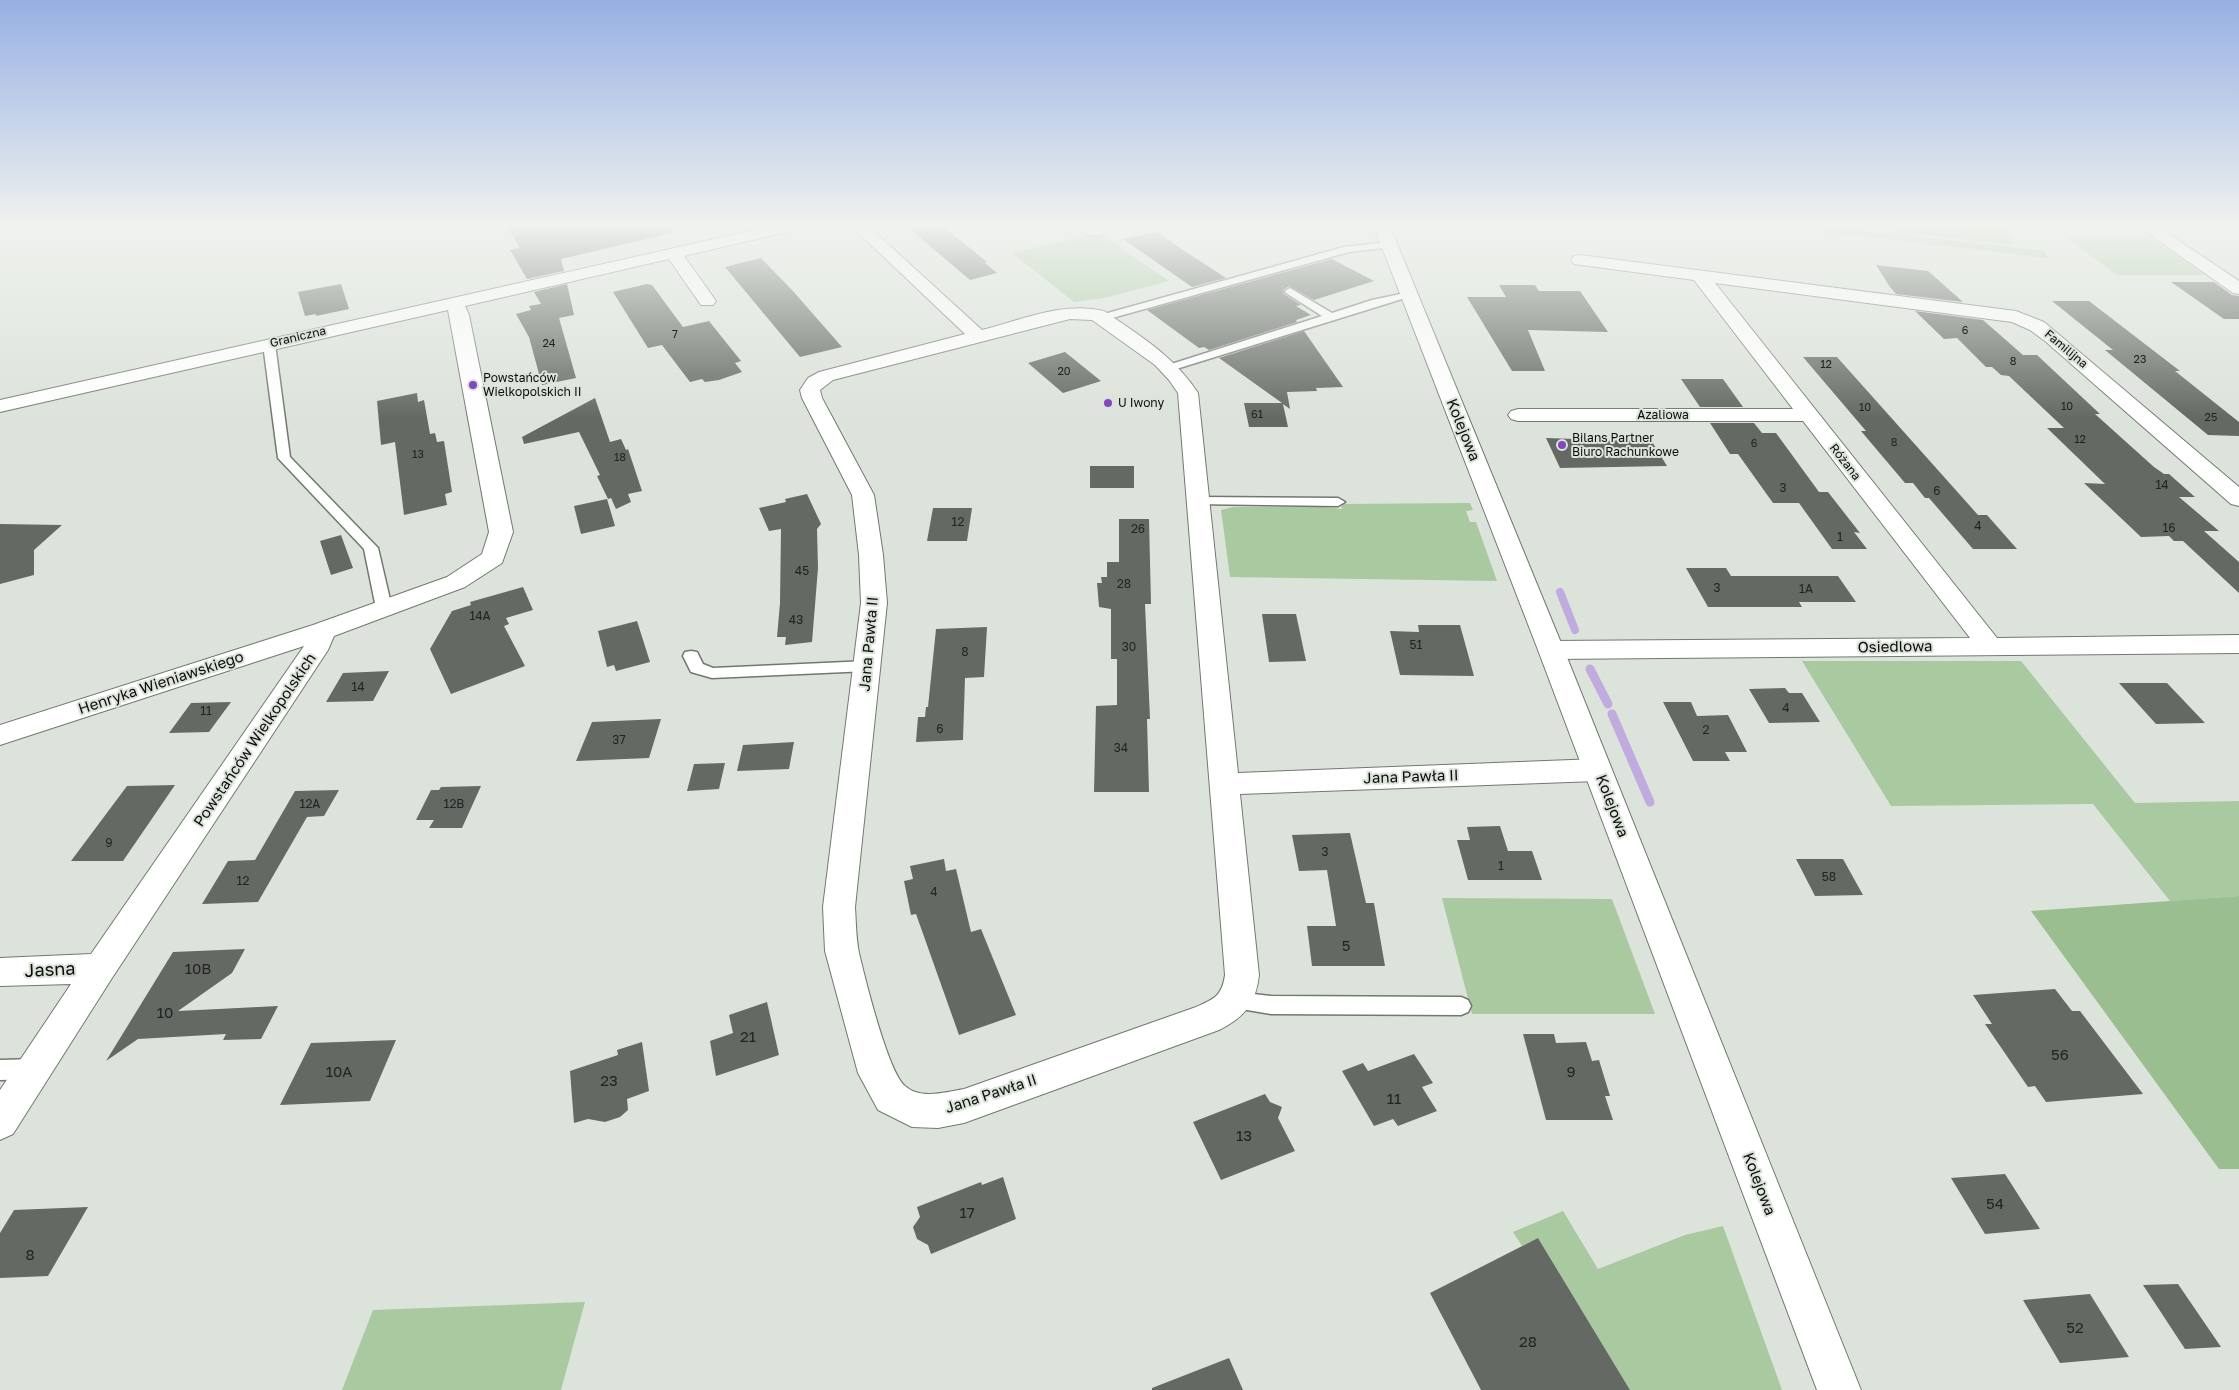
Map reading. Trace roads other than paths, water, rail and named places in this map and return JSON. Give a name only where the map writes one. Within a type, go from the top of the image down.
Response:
[{"type":"street","name":"Graniczna","points":[[0,406],[512,289]]},
{"type":"street","points":[[699,289],[707,301]]},
{"type":"street","points":[[928,289],[978,336]]},
{"type":"street","name":"Kolejowa","points":[[1407,289],[1551,650],[1839,1390]]},
{"type":"street","name":"Różana","points":[[1710,289],[1990,646]]},
{"type":"street","name":"Familijna","points":[[1794,289],[2016,317],[2037,326],[2239,499]]},
{"type":"street","points":[[322,631],[456,582],[493,558],[501,532],[460,315],[454,302]]},
{"type":"street","name":"Jana Pawła II","points":[[1070,313],[1089,313],[1101,318],[1169,368],[1188,393],[1242,975],[1241,988],[1236,1000],[1226,1010],[1207,1019],[964,1106],[938,1111],[912,1110],[892,1098],[876,1073],[842,951],[839,907],[874,603],[870,545],[862,495],[812,398],[810,390],[816,382],[826,376],[1070,313]]},
{"type":"street","name":"Azaliowa","points":[[1518,414],[1808,415]]},
{"type":"street","name":"Henryka Wieniawskiego","points":[[0,735],[322,631]]},
{"type":"street","name":"Powstańców Wielkopolskich","points":[[0,1122],[100,968],[319,644],[322,631]]},
{"type":"street","name":"Osiedlowa","points":[[1551,650],[2239,644]]},
{"type":"street","name":"Jana Pawła II","points":[[1224,784],[1597,770]]},
{"type":"street","name":"Jasna","points":[[0,972],[100,968]]},
{"type":"lane","points":[[1101,318],[1205,289]]},
{"type":"lane","points":[[1290,291],[1330,316]]},
{"type":"lane","points":[[1169,368],[1376,302],[1410,295]]},
{"type":"lane","points":[[268,344],[284,458],[371,548],[384,608]]},
{"type":"lane","points":[[1198,501],[1338,502]]},
{"type":"lane","points":[[692,656],[697,668],[712,673],[868,666]]},
{"type":"lane","points":[[1236,1000],[1271,1005],[1461,1006]]},
{"type":"lane","points":[[0,1070],[34,1069]]},
{"type":"waterway","points":[[1560,592],[1575,630]]},
{"type":"waterway","points":[[1590,669],[1608,704]]},
{"type":"waterway","points":[[1612,714],[1650,802]]},
{"type":"place","name":"Powstańców Wielkopolskich II","points":[[473,385]]},
{"type":"place","name":"U Iwony","points":[[1108,403]]},
{"type":"place","name":"Bilans Partner Biuro Rachunkowe","points":[[1562,445]]}]
